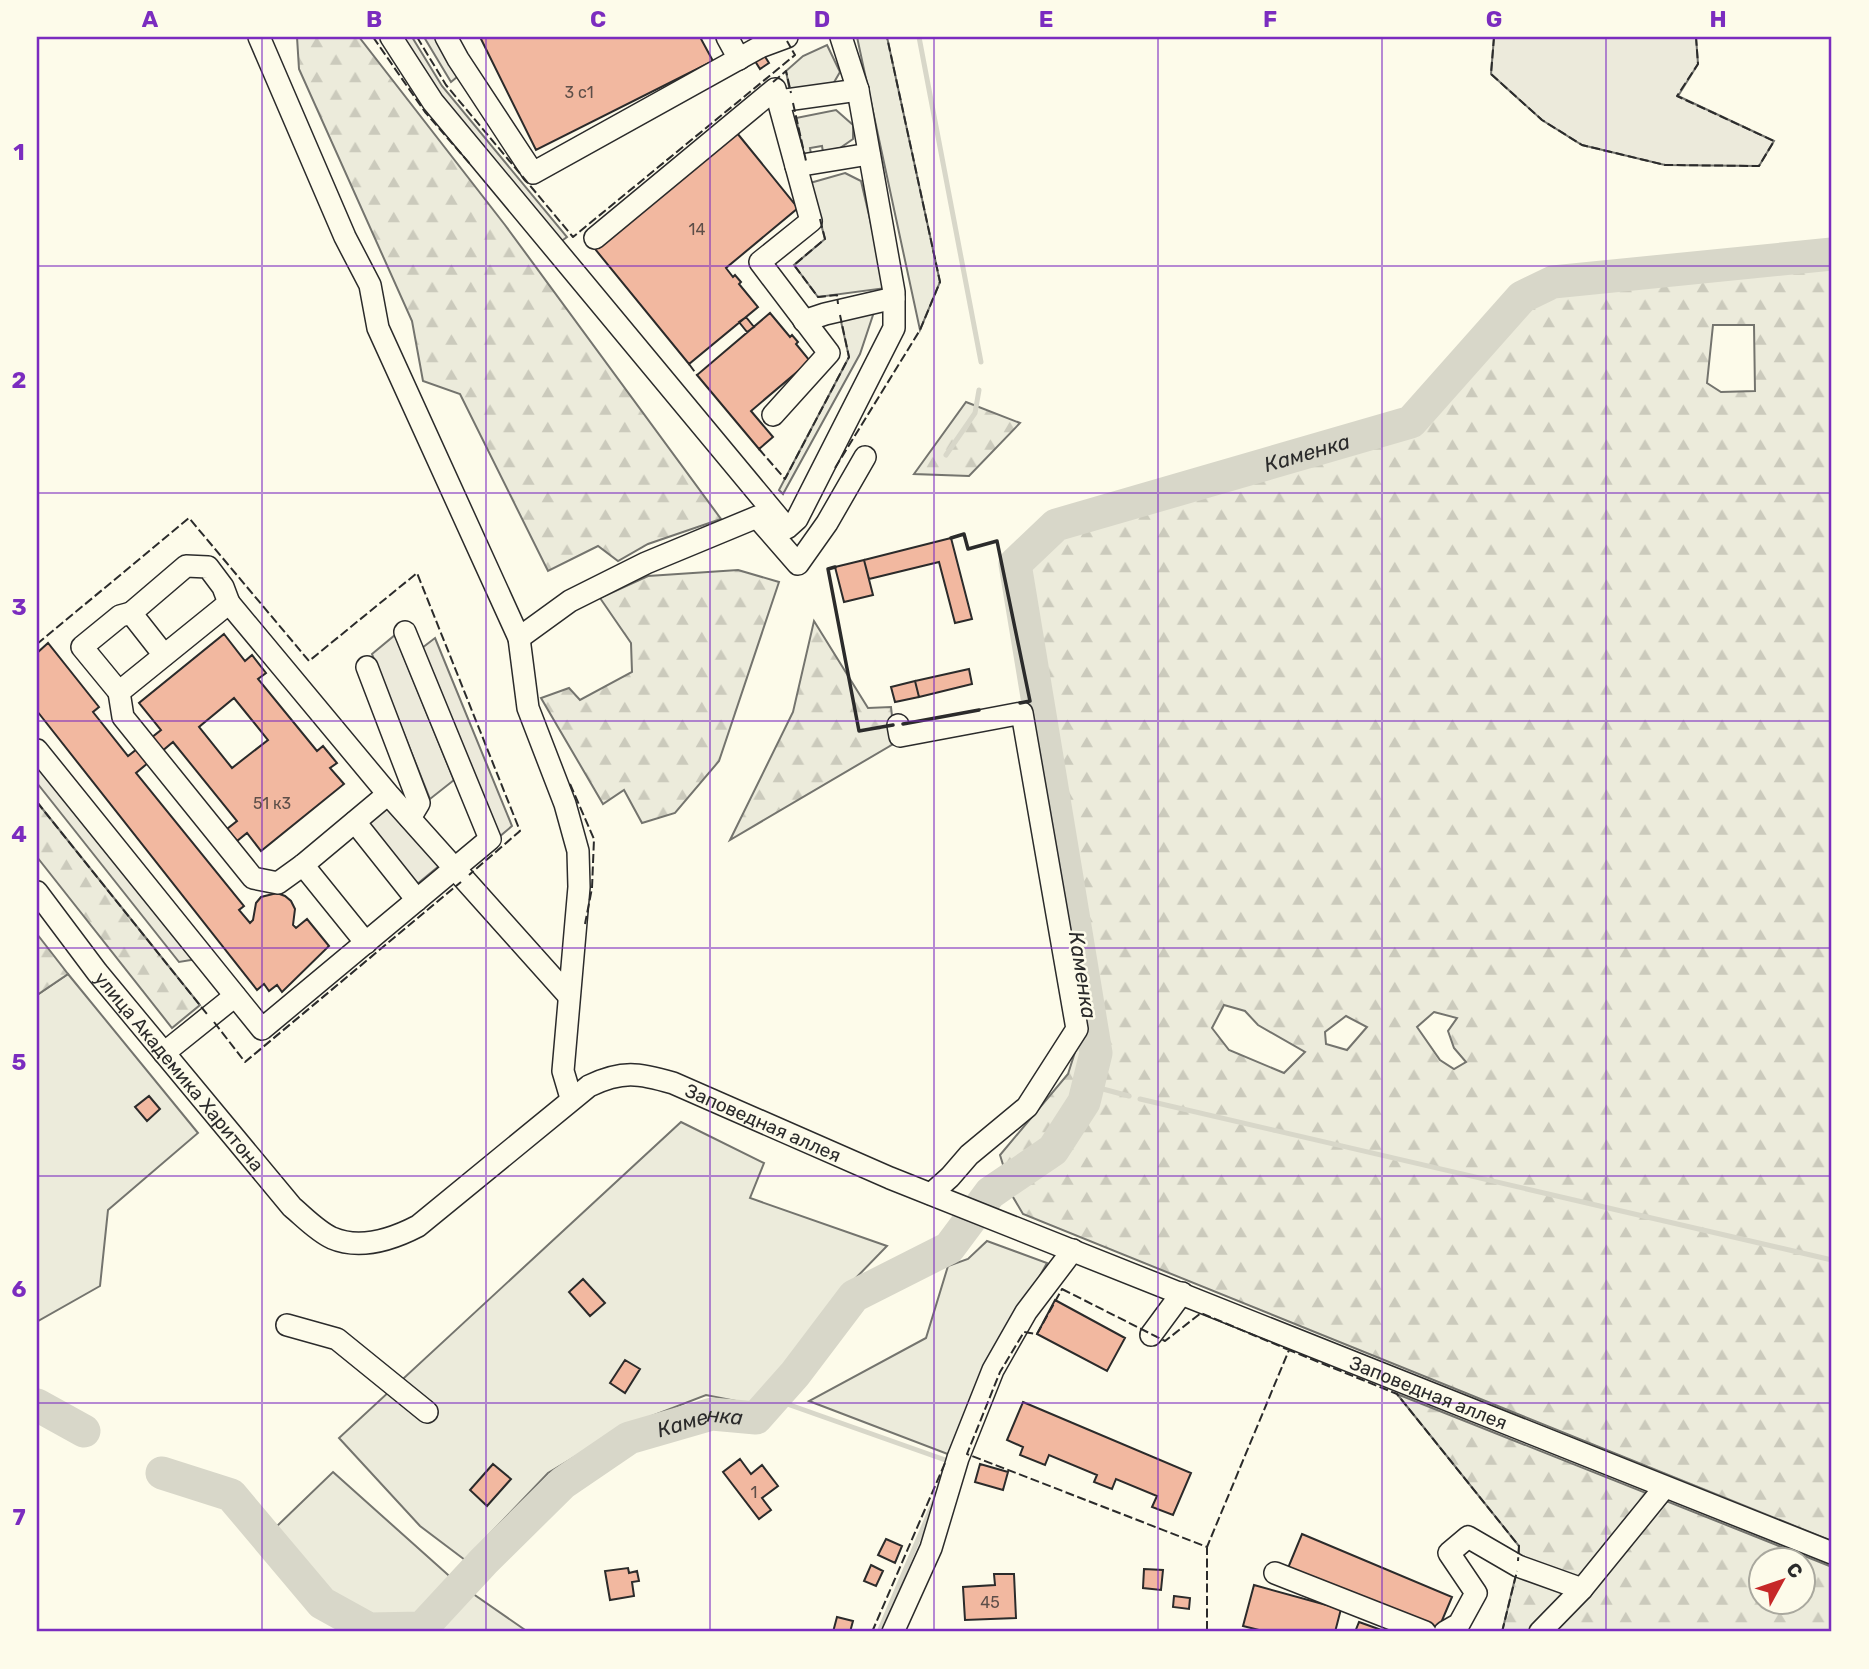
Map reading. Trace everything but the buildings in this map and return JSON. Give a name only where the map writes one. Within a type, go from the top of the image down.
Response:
[{"type":"street","points":[[259,37],[345,237],[370,285],[378,328],[519,638],[528,708],[565,804],[578,851],[579,887],[563,1071],[571,1098]]},
{"type":"street","points":[[391,37],[433,102],[787,528],[797,519],[894,328],[894,298],[858,90],[841,37]]},
{"type":"street","points":[[446,37],[533,173],[760,47],[787,37]]},
{"type":"street","points":[[727,37],[738,59]]},
{"type":"street","points":[[595,238],[775,89],[811,221],[760,262],[829,353],[772,415]]},
{"type":"street","points":[[779,101],[858,90]]},
{"type":"street","points":[[796,166],[869,154]]},
{"type":"street","points":[[804,321],[894,298]]},
{"type":"street","points":[[519,638],[570,601],[646,563],[757,517],[797,564],[827,523],[864,457]]},
{"type":"street","points":[[388,794],[278,883],[253,878],[123,717],[119,692],[82,647],[120,616],[131,613],[186,566],[208,567],[223,587],[229,603],[388,794],[568,995]]},
{"type":"street","points":[[119,692],[229,603]]},
{"type":"street","points":[[131,613],[164,655]]},
{"type":"street","points":[[37,750],[262,1029],[490,839],[405,632]]},
{"type":"street","points":[[367,667],[419,803],[410,818]]},
{"type":"street","points":[[898,724],[900,736],[1022,713],[1077,1029],[1027,1107],[969,1154],[931,1194]]},
{"type":"street","points":[[355,822],[417,900]]},
{"type":"street","points":[[303,865],[366,943]]},
{"type":"street","name":"улица Академика Харитона","points":[[37,892],[97,972],[292,1207],[332,1238]]},
{"type":"street","points":[[164,1053],[235,996]]},
{"type":"street","name":"Заповедная аллея","points":[[332,1238],[351,1242],[376,1242],[399,1236],[418,1226],[571,1098],[607,1077],[627,1073],[648,1075],[673,1083],[953,1203],[1832,1553]]},
{"type":"street","points":[[892,1632],[931,1548],[958,1458],[993,1370],[1026,1312],[1073,1250]]},
{"type":"street","points":[[1151,1335],[1172,1323],[1182,1293]]},
{"type":"street","points":[[287,1325],[337,1339],[427,1412]]},
{"type":"street","points":[[1540,1632],[1583,1589],[1664,1488]]},
{"type":"street","points":[[1445,1632],[1459,1624],[1476,1593],[1449,1553],[1468,1537],[1518,1566],[1583,1589]]},
{"type":"street","points":[[1275,1573],[1425,1632]]},
{"type":"green space","points":[[297,37],[359,37],[505,225],[721,519],[648,544],[618,561],[598,546],[548,571],[460,394],[423,381],[412,321],[299,69]]},
{"type":"green space","points":[[857,37],[887,37],[940,282],[920,330]]},
{"type":"green space","points":[[827,45],[840,72],[833,84],[790,92],[786,71],[803,56]]},
{"type":"green space","points":[[836,110],[853,125],[853,139],[840,148],[823,152],[822,146],[810,148],[811,154],[804,156],[796,118]]},
{"type":"green space","points":[[845,173],[861,181],[886,288],[818,297],[794,265],[825,239],[810,183]]},
{"type":"green space","points":[[1832,265],[1832,1541],[1023,1214],[1013,1197],[1000,1155],[1068,1074],[1082,1030],[1012,568],[1060,536],[1417,433],[1544,292]],"holes":[[[1713,325],[1754,325],[1755,391],[1721,392],[1707,383]],[[1224,1005],[1245,1011],[1258,1025],[1305,1052],[1284,1073],[1229,1050],[1212,1028]],[[1434,1012],[1457,1018],[1448,1031],[1454,1048],[1466,1062],[1454,1069],[1440,1060],[1417,1027]],[[1346,1016],[1367,1027],[1347,1050],[1326,1044],[1325,1032]]]},
{"type":"green space","points":[[876,306],[860,354],[783,494],[779,490],[849,357],[840,317]]},
{"type":"green space","points":[[966,402],[1020,423],[969,476],[914,474]]},
{"type":"green space","points":[[738,570],[779,582],[719,761],[675,813],[642,823],[624,790],[603,804],[541,698],[569,688],[580,700],[632,672],[631,643],[600,598],[648,576]]},
{"type":"green space","points":[[814,621],[868,708],[891,707],[895,743],[730,840],[793,712]]},
{"type":"green space","points":[[37,802],[200,1005],[172,1028],[37,857]]},
{"type":"green space","points":[[37,934],[68,974],[37,995]]},
{"type":"green space","points":[[68,974],[198,1133],[108,1210],[100,1286],[38,1321],[37,995]]},
{"type":"green space","points":[[681,1122],[764,1163],[750,1198],[887,1246],[849,1285],[784,1370],[751,1404],[706,1395],[626,1426],[548,1473],[465,1560],[420,1526],[339,1438]]},
{"type":"green space","points":[[987,1241],[1047,1263],[1031,1292],[958,1458],[809,1401],[926,1338],[948,1266],[968,1259]]},
{"type":"green space","points":[[1397,1394],[1779,1546],[1746,1546],[1746,1616],[1816,1616],[1816,1561],[1832,1567],[1832,1632],[1502,1632],[1518,1566],[1519,1546]]},
{"type":"green space","points":[[333,1472],[456,1582],[528,1632],[434,1632],[424,1623],[375,1625],[327,1599],[294,1562],[276,1527]]},
{"type":"shaded area","points":[[397,37],[412,37],[442,86],[567,237],[556,245],[436,98]]},
{"type":"shaded area","points":[[424,37],[437,37],[457,77],[451,82]]},
{"type":"shaded area","points":[[1494,37],[1696,37],[1698,64],[1678,96],[1774,141],[1759,166],[1665,165],[1582,145],[1542,120],[1491,74]]},
{"type":"shaded area","points":[[395,635],[454,780],[430,799],[372,654]]},
{"type":"shaded area","points":[[435,638],[512,826],[499,837],[422,648]]},
{"type":"shaded area","points":[[37,758],[197,959],[179,962],[37,783]]},
{"type":"shaded area","points":[[389,803],[439,866],[416,885],[365,822]]},
{"type":"waterway","points":[[919,37],[981,362]]},
{"type":"waterway","name":"Каменка","points":[[162,1473],[231,1495],[322,1603],[369,1629],[422,1628],[484,1561],[563,1483],[629,1438],[712,1414],[756,1418],[795,1374],[854,1296],[949,1248],[990,1193],[1053,1150],[1084,1102],[1096,1053],[1015,564],[1056,525],[1411,422],[1522,297],[1553,282],[1832,254]]},
{"type":"waterway","points":[[946,455],[975,413],[979,390]]},
{"type":"waterway","points":[[1088,1085],[1129,1096]]},
{"type":"waterway","points":[[1140,1099],[1832,1260]]},
{"type":"waterway","points":[[773,1399],[951,1462]]},
{"type":"waterway","name":"Каменка","points":[[37,1405],[84,1431]]},
{"type":"waterway","points":[[879,1632],[936,1497]]},
{"type":"fence","points":[[373,37],[425,112],[470,164]]},
{"type":"fence","points":[[417,37],[446,85],[573,237],[795,55],[787,41]]},
{"type":"fence","points":[[835,468],[920,330],[940,282],[887,37]]},
{"type":"fence","points":[[1494,37],[1491,74],[1542,120],[1582,145],[1665,165],[1759,166],[1774,141],[1677,96],[1698,64],[1696,37]]},
{"type":"fence","points":[[773,82],[786,71],[791,93]]},
{"type":"fence","points":[[793,103],[806,161]]},
{"type":"fence","points":[[820,219],[825,239],[794,265],[818,297],[837,295],[838,304]]},
{"type":"fence","points":[[759,449],[785,479],[849,357],[840,315]]},
{"type":"fence","points":[[689,364],[697,375]]},
{"type":"fence","points":[[37,644],[189,518],[309,661],[417,573],[520,831],[469,875]]},
{"type":"fence","points":[[570,784],[594,839],[592,888],[585,924]]},
{"type":"fence","points":[[37,802],[207,1014]]},
{"type":"fence","points":[[214,1022],[245,1062],[461,882]]},
{"type":"fence","points":[[1062,1289],[1165,1341],[1201,1313],[1289,1350],[1207,1547],[967,1454],[1000,1372],[1024,1332],[1037,1334],[1062,1289]]},
{"type":"fence","points":[[1288,1352],[1289,1350],[1397,1394],[1519,1546],[1518,1561]]},
{"type":"fence","points":[[872,1632],[945,1463]]},
{"type":"fence","points":[[1207,1546],[1207,1632]]},
{"type":"fence","points":[[1502,1632],[1517,1571]]},
{"type":"wall","points":[[951,538],[964,534],[968,549],[997,541],[1030,701],[1020,703]]},
{"type":"wall","points":[[835,567],[828,569],[859,731],[893,725]]},
{"type":"wall","points":[[903,724],[979,710]]}]
